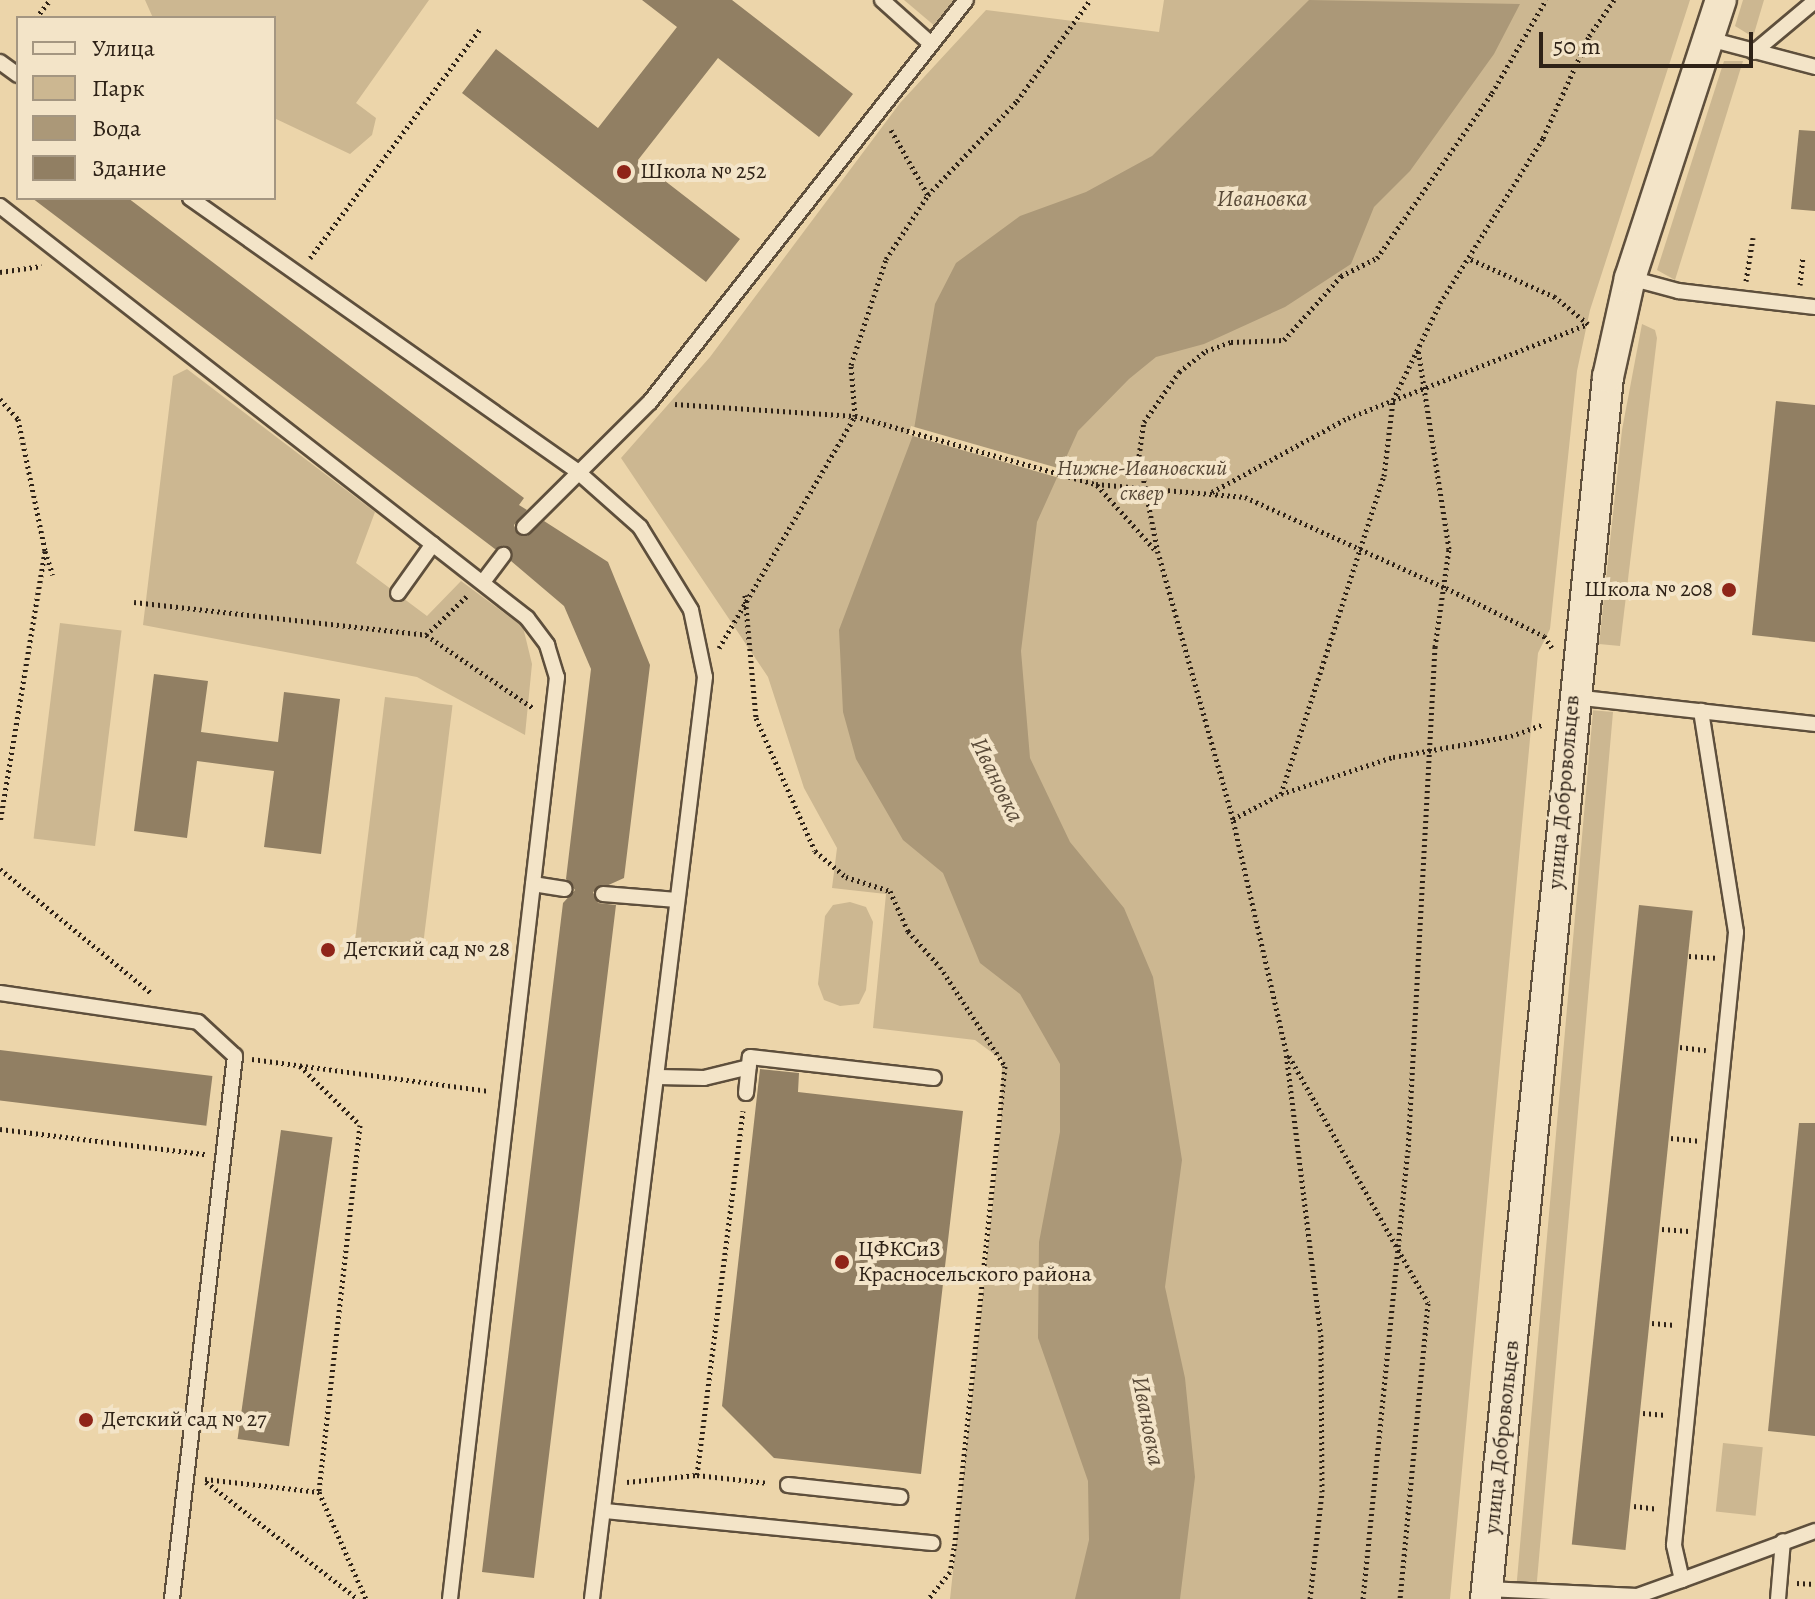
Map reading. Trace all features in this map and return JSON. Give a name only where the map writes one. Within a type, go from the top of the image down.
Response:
[{"type":"street","name":"улица Добровольцев","points":[[1486,1594],[1604,402],[1630,278],[1721,0]]},
{"type":"lane","points":[[882,0],[929,42]]},
{"type":"lane","points":[[524,527],[650,402],[877,107],[966,0]]},
{"type":"lane","points":[[1754,52],[1815,1]]},
{"type":"lane","points":[[1709,39],[1815,67]]},
{"type":"lane","points":[[193,200],[578,472],[640,527],[691,610],[705,677],[592,1599]]},
{"type":"lane","points":[[0,206],[483,582],[527,618],[547,645],[557,677],[450,1599]]},
{"type":"lane","points":[[1630,278],[1743,299],[1815,307]]},
{"type":"lane","points":[[398,593],[433,544]]},
{"type":"lane","points":[[483,582],[503,555]]},
{"type":"lane","points":[[1573,697],[1815,724]]},
{"type":"lane","points":[[1682,1580],[1674,1545],[1736,932],[1701,711]]},
{"type":"lane","points":[[533,884],[565,889]]},
{"type":"lane","points":[[603,894],[677,900]]},
{"type":"lane","points":[[0,993],[172,1015],[198,1022],[235,1056],[172,1599]]},
{"type":"lane","points":[[746,1093],[750,1057],[934,1078]]},
{"type":"lane","points":[[658,1077],[704,1078],[749,1067]]},
{"type":"lane","points":[[788,1485],[900,1497]]},
{"type":"lane","points":[[605,1511],[932,1543]]},
{"type":"lane","points":[[1486,1594],[1637,1596],[1815,1531]]},
{"type":"lane","points":[[1778,1599],[1783,1541]]},
{"type":"path","points":[[38,16],[50,0]]},
{"type":"path","points":[[705,677],[745,595],[855,416],[851,365],[862,317],[886,259],[928,195],[1017,101],[1090,0]]},
{"type":"path","points":[[1310,1599],[1322,1492],[1321,1337],[1286,1051],[1233,819],[1158,553],[1144,491],[1139,456],[1144,422],[1179,372],[1206,351],[1231,342],[1284,340],[1341,276],[1377,258],[1492,93],[1546,0]]},
{"type":"path","points":[[1281,794],[1384,476],[1393,400],[1418,349],[1543,138],[1589,36],[1614,0]]},
{"type":"path","points":[[297,274],[481,28]]},
{"type":"path","points":[[877,107],[928,195]]},
{"type":"path","points":[[1743,299],[1753,238]]},
{"type":"path","points":[[0,272],[68,258]]},
{"type":"path","points":[[1211,493],[1393,400],[1588,324],[1555,297],[1470,259]]},
{"type":"path","points":[[1363,1599],[1397,1243],[1435,647],[1446,588],[1448,525],[1418,349]]},
{"type":"path","points":[[0,399],[18,419],[45,551],[53,575]]},
{"type":"path","points":[[650,402],[855,416],[1096,484],[1144,491],[1211,493],[1275,507],[1544,636],[1552,648]]},
{"type":"path","points":[[1096,484],[1158,553]]},
{"type":"path","points":[[0,822],[45,551]]},
{"type":"path","points":[[426,635],[483,582]]},
{"type":"path","points":[[745,595],[756,718],[815,851],[846,877],[890,891],[908,931],[940,967],[1005,1066],[954,1548],[950,1572],[928,1599]]},
{"type":"path","points":[[134,602],[426,635],[552,721]]},
{"type":"path","points":[[1233,819],[1281,794],[1431,746],[1511,736],[1545,724]]},
{"type":"path","points":[[0,783],[8,771]]},
{"type":"path","points":[[0,869],[172,1015]]},
{"type":"path","points":[[1286,1051],[1397,1243],[1428,1303],[1400,1599]]},
{"type":"path","points":[[235,1056],[509,1094]]},
{"type":"path","points":[[300,1066],[360,1125],[319,1492],[366,1599]]},
{"type":"path","points":[[697,1475],[746,1093]]},
{"type":"path","points":[[0,1129],[222,1157]]},
{"type":"path","points":[[647,1483],[697,1475],[788,1485]]},
{"type":"path","points":[[319,1492],[201,1479],[358,1599]]},
{"type":"green space","points":[[145,0],[429,0],[356,103],[376,118],[372,135],[350,154],[276,119],[276,16],[152,16]]},
{"type":"green space","points":[[904,0],[959,0],[936,27]]},
{"type":"green space","name":"Нижне-Ивановский сквер","points":[[1164,0],[1690,0],[1590,310],[1577,371],[1550,629],[1538,653],[1450,1599],[950,1599],[1001,1125],[1002,1060],[975,1040],[873,1028],[886,894],[832,888],[837,848],[804,788],[768,677],[621,458],[710,357],[900,103],[986,10],[1159,32]]},
{"type":"green space","points":[[1743,0],[1764,0],[1753,37],[1735,26]]},
{"type":"green space","points":[[1724,61],[1743,61],[1675,280],[1657,270]]},
{"type":"green space","points":[[1642,324],[1655,330],[1657,338],[1620,646],[1599,644],[1622,430]]},
{"type":"green space","points":[[187,369],[375,512],[356,563],[427,616],[461,581],[523,627],[532,664],[525,735],[417,677],[143,625],[173,376]]},
{"type":"green space","points":[[60,623],[122,631],[95,846],[34,838]]},
{"type":"green space","points":[[385,697],[452,705],[422,953],[355,945]]},
{"type":"green space","points":[[1593,710],[1613,712],[1537,1584],[1517,1582]]},
{"type":"green space","points":[[850,902],[866,907],[873,922],[866,990],[859,1004],[840,1006],[824,1000],[818,984],[825,916],[833,905]]},
{"type":"green space","points":[[1723,1443],[1763,1447],[1756,1516],[1716,1512]]},
{"type":"water","name":"Ивановка","points":[[1309,0],[1520,4],[1494,54],[1410,171],[1374,207],[1351,264],[1285,307],[1204,344],[1156,357],[1129,379],[1078,431],[1037,522],[1021,651],[1030,758],[1070,842],[1124,908],[1153,977],[1182,1160],[1165,1287],[1185,1378],[1195,1477],[1180,1599],[1075,1599],[1089,1540],[1088,1481],[1038,1338],[1039,1242],[1060,1132],[1060,1064],[1020,994],[980,963],[943,873],[903,840],[856,759],[843,712],[839,630],[913,435],[935,304],[956,263],[1020,216],[1086,192],[1152,156]]},
{"type":"pier","points":[[911,426],[1064,470],[1061,478],[909,435]]},
{"type":"building","points":[[642,0],[732,0],[853,94],[819,137],[718,58],[638,160],[740,239],[706,282],[462,93],[496,49],[598,128],[677,27]]},
{"type":"building","points":[[1799,130],[1815,131],[1815,211],[1791,209]]},
{"type":"building","points":[[35,200],[131,200],[524,498],[519,505],[527,510],[514,525],[518,535],[527,536],[544,521],[608,562],[650,665],[624,878],[593,892],[598,903],[616,905],[534,1578],[482,1572],[563,903],[575,890],[566,879],[591,669],[564,606],[511,561],[510,548],[495,549]]},
{"type":"building","points":[[1776,401],[1815,405],[1815,642],[1752,635]]},
{"type":"building","points":[[154,674],[208,681],[201,732],[278,742],[284,692],[340,699],[321,854],[264,847],[274,771],[197,761],[187,838],[134,831]]},
{"type":"building","points":[[1639,905],[1693,911],[1625,1550],[1572,1544]]},
{"type":"building","points":[[0,1050],[212,1076],[206,1126],[0,1100]]},
{"type":"building","name":"ЦФКСиЗ Красносельского района","points":[[760,1069],[799,1073],[798,1092],[963,1111],[921,1474],[774,1458],[722,1406]]},
{"type":"building","points":[[1799,1123],[1815,1123],[1815,1436],[1768,1431]]},
{"type":"building","points":[[281,1130],[332,1137],[289,1446],[238,1439]]},
{"type":"place","name":"Школа № 252","points":[[624,172]]},
{"type":"place","name":"Школа № 208","points":[[1729,590]]},
{"type":"place","name":"Детский сад № 28","points":[[328,950]]},
{"type":"place","name":"ЦФКСиЗ Красносельского района","points":[[842,1262]]},
{"type":"place","name":"Детский сад № 27","points":[[86,1420]]}]
